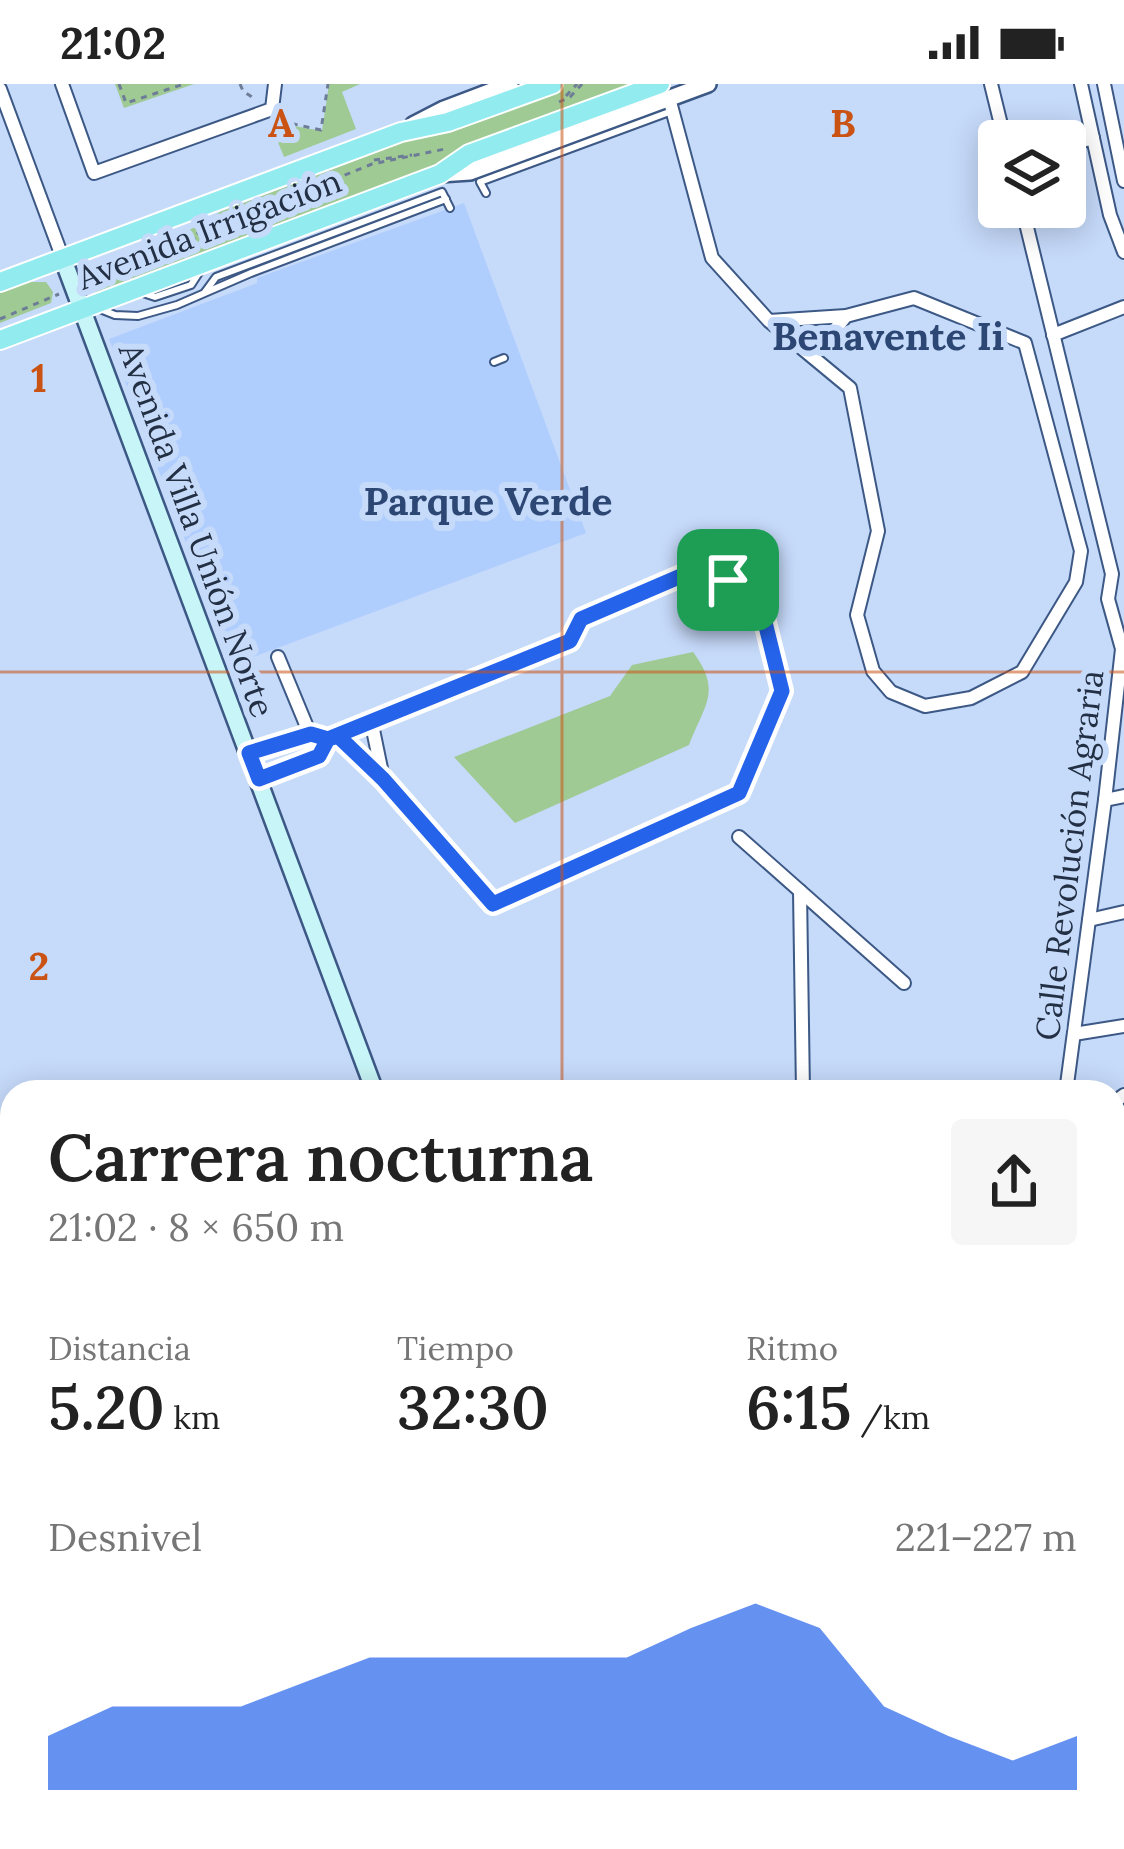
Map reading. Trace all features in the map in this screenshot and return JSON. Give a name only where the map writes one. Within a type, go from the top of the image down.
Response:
[{"type":"main road","name":"Avenida Irrigación","points":[[0,283],[401,132],[448,122],[553,84]]},
{"type":"main road","name":"Avenida Irrigación","points":[[0,340],[440,174],[469,154],[667,98]]},
{"type":"main road","name":"Avenida Villa Unión Norte","points":[[63,259],[80,284],[371,1080]]},
{"type":"street","points":[[62,84],[94,173],[272,109],[275,84]]},
{"type":"street","name":"Avenida Irrigación","points":[[667,98],[708,84]]},
{"type":"street","points":[[991,84],[1000,120]]},
{"type":"street","points":[[1081,84],[1124,252]]},
{"type":"street","points":[[1104,84],[1124,181]]},
{"type":"street","name":"Avenida Irrigación","points":[[401,132],[498,86]]},
{"type":"street","points":[[0,89],[63,259]]},
{"type":"street","points":[[667,98],[712,258],[769,321],[850,388],[878,531],[857,615],[873,671],[891,692],[926,706],[971,698],[1022,672],[1076,582],[1082,551],[1025,344],[914,298],[846,316],[769,321]]},
{"type":"street","points":[[1086,140],[1093,138]]},
{"type":"street","name":"Calle Revolución Agraria","points":[[1027,228],[1118,573],[1108,599],[1122,649],[1122,682],[1068,1080]]},
{"type":"street","points":[[1053,335],[1124,307]]},
{"type":"street","points":[[813,357],[846,316]]},
{"type":"street","points":[[249,753],[311,734],[333,737],[570,641],[581,619],[688,573],[728,580],[760,602],[782,691],[739,793],[493,904],[383,779],[333,737]]},
{"type":"street","points":[[278,657],[319,756]]},
{"type":"street","points":[[371,721],[383,779]]},
{"type":"street","points":[[259,779],[319,756],[333,737]]},
{"type":"street","points":[[1106,800],[1124,796]]},
{"type":"street","points":[[739,837],[904,983]]},
{"type":"street","points":[[800,891],[803,1080]]},
{"type":"street","points":[[1088,920],[1124,912]]},
{"type":"street","points":[[1074,1034],[1124,1026]]},
{"type":"lane","points":[[487,193],[480,182],[667,98]]},
{"type":"lane","points":[[87,307],[138,316],[203,295],[251,273],[448,203],[442,191],[426,197],[216,277],[203,295]]},
{"type":"lane","points":[[426,197],[436,208]]},
{"type":"lane","points":[[494,362],[504,358]]},
{"type":"path","points":[[119,84],[126,103],[184,84]]},
{"type":"path","points":[[240,84],[272,109],[279,121],[321,130],[328,84]]},
{"type":"path","points":[[551,105],[579,84]]},
{"type":"path","points":[[0,319],[218,223],[371,161],[452,147],[372,164],[80,284]]},
{"type":"shaded area","points":[[464,203],[586,533],[231,662],[109,339],[257,283],[257,278]]},
{"type":"green space","points":[[115,84],[194,84],[124,108]]},
{"type":"green space","points":[[329,84],[360,84],[342,92],[356,129],[284,157],[271,125],[322,131]]},
{"type":"green space","points":[[557,84],[649,84],[98,292],[86,289],[83,272],[186,232],[222,211]]},
{"type":"green space","points":[[29,282],[46,282],[53,292],[51,303],[0,323],[0,293]]},
{"type":"green space","points":[[693,652],[709,688],[689,745],[515,823],[454,757],[610,696],[632,665]]},
{"type":"district","name":"Benavente Ii","points":[[888,336]]},
{"type":"district","name":"Parque Verde","points":[[488,501]]},
{"type":"route","points":[[728,580],[688,573],[581,619],[570,641],[328,739],[319,756],[259,779],[249,753],[311,734],[328,739],[338,736],[383,779],[493,904],[739,793],[782,691],[760,602],[728,580]]}]
